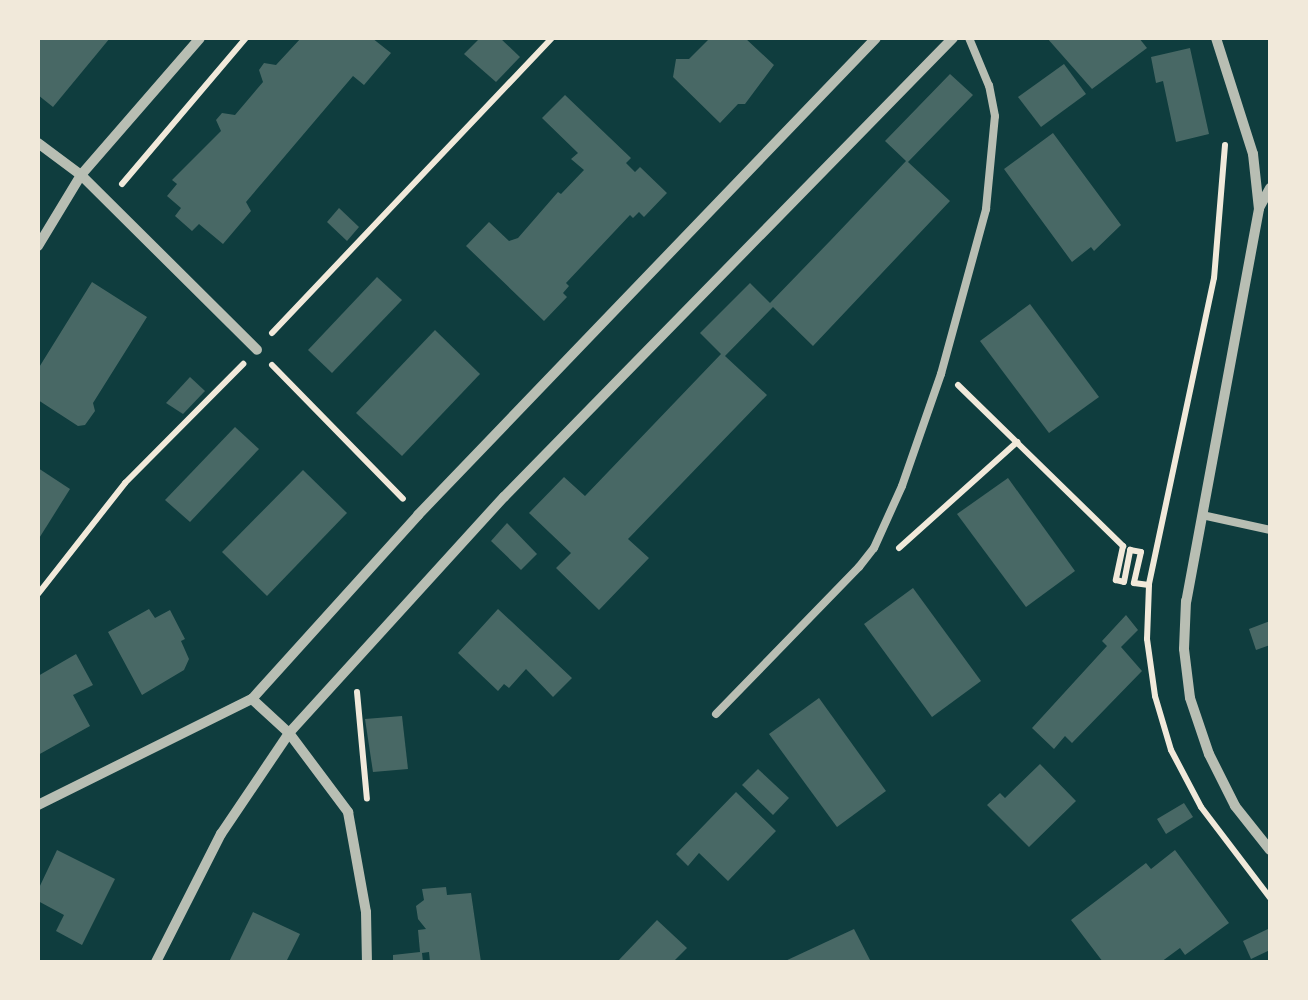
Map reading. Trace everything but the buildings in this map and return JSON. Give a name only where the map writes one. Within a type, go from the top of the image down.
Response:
[{"type":"street","points":[[38,246],[82,176],[200,38]]},
{"type":"street","points":[[38,806],[252,699],[418,516],[876,38]]},
{"type":"street","points":[[156,962],[221,834],[289,733],[504,497],[954,38]]},
{"type":"street","points":[[1216,38],[1254,154],[1259,209],[1186,601],[1184,649],[1190,698],[1221,780],[1270,850]]},
{"type":"street","points":[[38,143],[82,176],[257,350]]},
{"type":"street","points":[[1259,209],[1270,188]]},
{"type":"street","points":[[252,699],[289,733],[348,812],[366,912],[366,962]]},
{"type":"lane","points":[[716,714],[860,567],[874,548],[902,486],[941,374],[986,209],[995,116],[989,86],[969,38]]},
{"type":"lane","points":[[1202,515],[1270,530]]},
{"type":"path","points":[[123,197],[120,186],[246,38]]},
{"type":"path","points":[[38,594],[125,484],[552,38]]},
{"type":"path","points":[[968,392],[1123,546],[1116,580],[1124,582],[1130,550],[1141,552],[1134,582],[1150,586],[1214,278],[1225,142]]},
{"type":"path","points":[[257,350],[418,516]]},
{"type":"path","points":[[892,556],[1017,442]]},
{"type":"path","points":[[363,676],[357,701],[369,816]]}]
